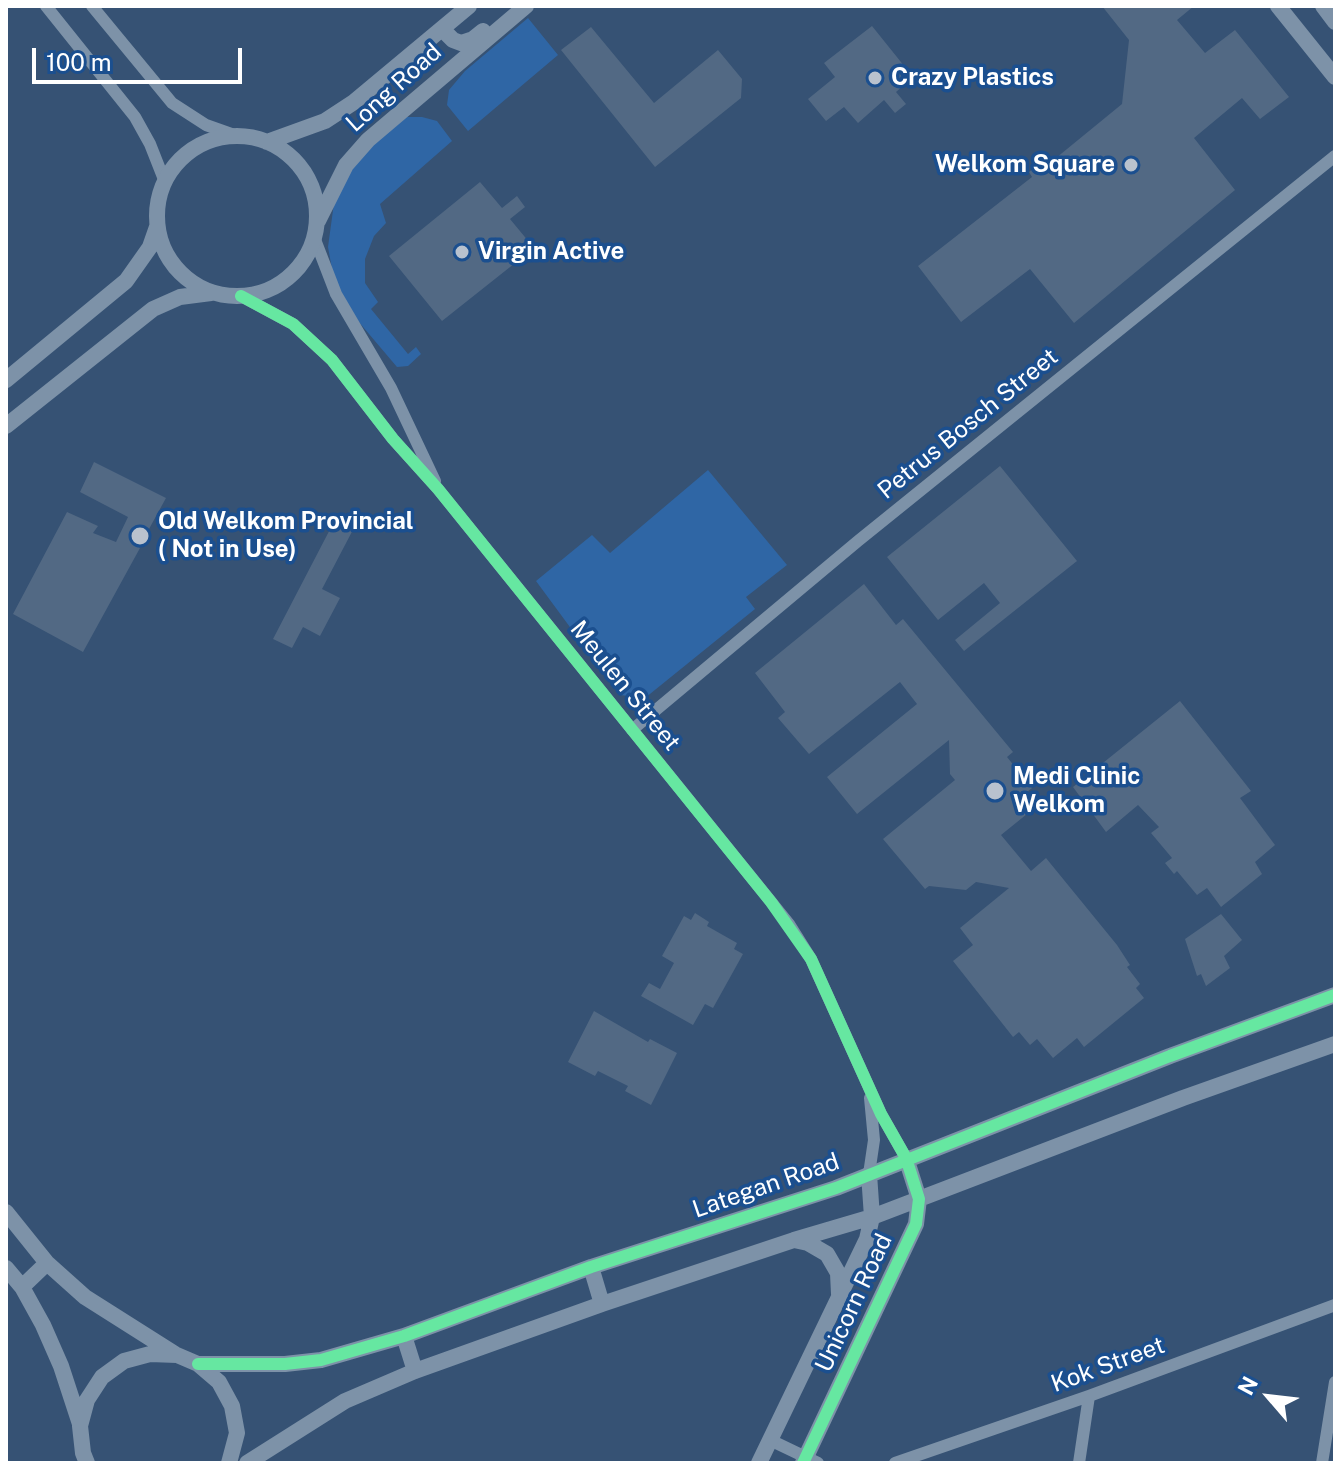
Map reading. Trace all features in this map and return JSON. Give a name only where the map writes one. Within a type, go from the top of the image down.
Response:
[{"type":"street","points":[[46,6],[135,117],[165,182]]},
{"type":"street","points":[[92,6],[172,103],[206,125],[267,142],[292,157],[309,180],[315,197],[315,231],[302,262],[287,278],[266,290],[241,296],[213,292],[193,283],[172,264],[160,239],[158,226],[160,197],[172,170],[193,149],[219,138],[237,136]]},
{"type":"street","name":"Long Road","points":[[267,142],[335,115],[469,6]]},
{"type":"street","points":[[442,29],[457,42],[467,42],[516,6]]},
{"type":"street","name":"Long Road","points":[[315,231],[346,165],[368,140],[526,6]]},
{"type":"street","points":[[1278,6],[1335,77]]},
{"type":"street","points":[[1323,6],[1335,15]]},
{"type":"street","points":[[1323,6],[1335,22]]},
{"type":"street","name":"Petrus Bosch Street","points":[[632,730],[858,541],[1335,156]]},
{"type":"street","points":[[6,380],[126,281],[150,247],[158,226]]},
{"type":"street","name":"Meulen Street","points":[[315,231],[336,294],[391,388],[438,489]]},
{"type":"street","points":[[6,426],[153,309],[180,297],[213,292]]},
{"type":"street","name":"Meulen Street","points":[[241,296],[293,324],[313,340],[438,489],[780,913],[806,950],[869,1087],[906,1158]]},
{"type":"street","name":"Lategan Road","points":[[198,1364],[285,1364],[321,1360],[404,1336],[591,1267],[836,1188],[906,1158],[1335,995]]},
{"type":"street","points":[[247,1463],[345,1401],[415,1371],[602,1304],[872,1217],[1183,1098],[1335,1044]]},
{"type":"street","name":"Meulen Street","points":[[869,1087],[874,1140],[869,1174]]},
{"type":"street","points":[[906,1158],[919,1199]]},
{"type":"street","name":"Unicorn Road","points":[[759,1463],[867,1239],[872,1217],[869,1174]]},
{"type":"street","name":"Unicorn Road","points":[[809,1461],[916,1224],[919,1199]]},
{"type":"street","points":[[6,1212],[47,1263],[85,1297],[177,1355],[198,1364],[219,1382],[232,1406],[237,1433],[229,1463]]},
{"type":"street","points":[[794,1240],[808,1243],[827,1254],[838,1273],[839,1295]]},
{"type":"street","points":[[22,1287],[47,1263]]},
{"type":"street","points":[[591,1267],[602,1304]]},
{"type":"street","points":[[6,1268],[22,1287],[61,1366],[80,1426],[87,1463]]},
{"type":"street","name":"Kok Street","points":[[895,1463],[1089,1396],[1335,1305]]},
{"type":"street","points":[[404,1336],[415,1371]]},
{"type":"street","points":[[80,1426],[87,1400],[102,1377],[124,1361],[150,1354],[177,1355]]},
{"type":"street","points":[[1322,1463],[1335,1382]]},
{"type":"street","points":[[1079,1463],[1089,1396]]},
{"type":"street","points":[[770,1440],[809,1461]]},
{"type":"shaded area","points":[[528,18],[558,55],[468,131],[447,105],[449,90],[465,71]]},
{"type":"shaded area","points":[[407,117],[437,121],[452,141],[380,204],[386,223],[374,236],[365,259],[365,283],[378,302],[371,309],[408,354],[416,347],[421,354],[408,366],[397,367],[358,321],[334,280],[328,247],[334,203],[351,169],[368,148]]},
{"type":"shaded area","points":[[708,470],[787,565],[746,597],[755,609],[645,698],[620,695],[536,581],[592,535],[610,553]]},
{"type":"building","name":"Welkom Square","points":[[1102,6],[1194,6],[1177,20],[1205,53],[1235,30],[1289,97],[1260,119],[1242,98],[1194,138],[1235,190],[1074,323],[1030,269],[961,322],[918,266],[1032,177],[1029,172],[1040,163],[1045,167],[1122,104],[1129,40]]},
{"type":"building","points":[[872,26],[913,77],[896,92],[906,104],[895,113],[884,100],[858,123],[844,107],[826,121],[808,99],[835,77],[824,63]]},
{"type":"building","points":[[591,27],[654,103],[718,50],[742,79],[741,98],[655,167],[561,50]]},
{"type":"building","name":"Virgin Active","points":[[480,182],[502,208],[517,196],[525,207],[510,219],[534,248],[442,321],[389,256]]},
{"type":"building","points":[[94,462],[166,498],[149,529],[142,526],[134,544],[140,548],[83,652],[13,614],[67,512],[98,526],[93,533],[116,542],[128,517],[80,492]]},
{"type":"building","points":[[1000,466],[1077,561],[964,651],[955,640],[1000,603],[984,583],[938,620],[887,557]]},
{"type":"building","points":[[338,514],[356,524],[322,589],[340,598],[320,636],[303,627],[292,648],[273,639]]},
{"type":"building","points":[[864,584],[896,625],[903,619],[1013,752],[1007,757],[1032,788],[1017,800],[1027,814],[1001,835],[1031,871],[1046,858],[1117,945],[1130,965],[1127,967],[1140,984],[1136,988],[1144,998],[1084,1047],[1077,1038],[1053,1058],[1037,1039],[1030,1045],[1019,1032],[1013,1037],[953,961],[973,945],[960,928],[1009,888],[976,882],[966,890],[929,886],[925,889],[883,839],[955,780],[950,774],[949,740],[857,814],[827,777],[917,704],[900,682],[809,754],[778,718],[785,712],[755,673]]},
{"type":"building","points":[[1180,701],[1251,791],[1240,798],[1275,845],[1255,862],[1262,874],[1221,907],[1207,888],[1197,895],[1177,871],[1174,874],[1165,863],[1172,858],[1151,833],[1159,827],[1138,805],[1106,832],[1073,787]]},
{"type":"building","points":[[695,913],[709,922],[707,926],[737,943],[734,949],[743,954],[713,1008],[705,1004],[693,1025],[641,996],[649,983],[660,989],[674,963],[662,956],[684,916],[691,920]]},
{"type":"building","points":[[1221,914],[1242,940],[1224,956],[1230,968],[1206,986],[1201,974],[1197,976],[1185,939]]},
{"type":"building","points":[[594,1011],[648,1042],[650,1039],[677,1053],[651,1105],[625,1091],[628,1086],[598,1071],[595,1076],[568,1062]]},
{"type":"cycle path","points":[[241,296],[293,324],[332,360],[771,902],[811,959],[881,1114],[906,1158],[919,1199],[916,1224],[803,1463]]},
{"type":"cycle path","points":[[198,1364],[285,1364],[321,1360],[404,1336],[591,1267],[836,1188],[1170,1056],[1335,995]]},
{"type":"place","name":"Crazy Plastics","points":[[875,78]]},
{"type":"place","name":"Welkom Square","points":[[1131,165]]},
{"type":"place","name":"Virgin Active","points":[[462,252]]},
{"type":"place","name":"Old Welkom Provincial ( Not in Use)","points":[[140,536]]},
{"type":"place","name":"Medi Clinic Welkom","points":[[995,791]]}]
